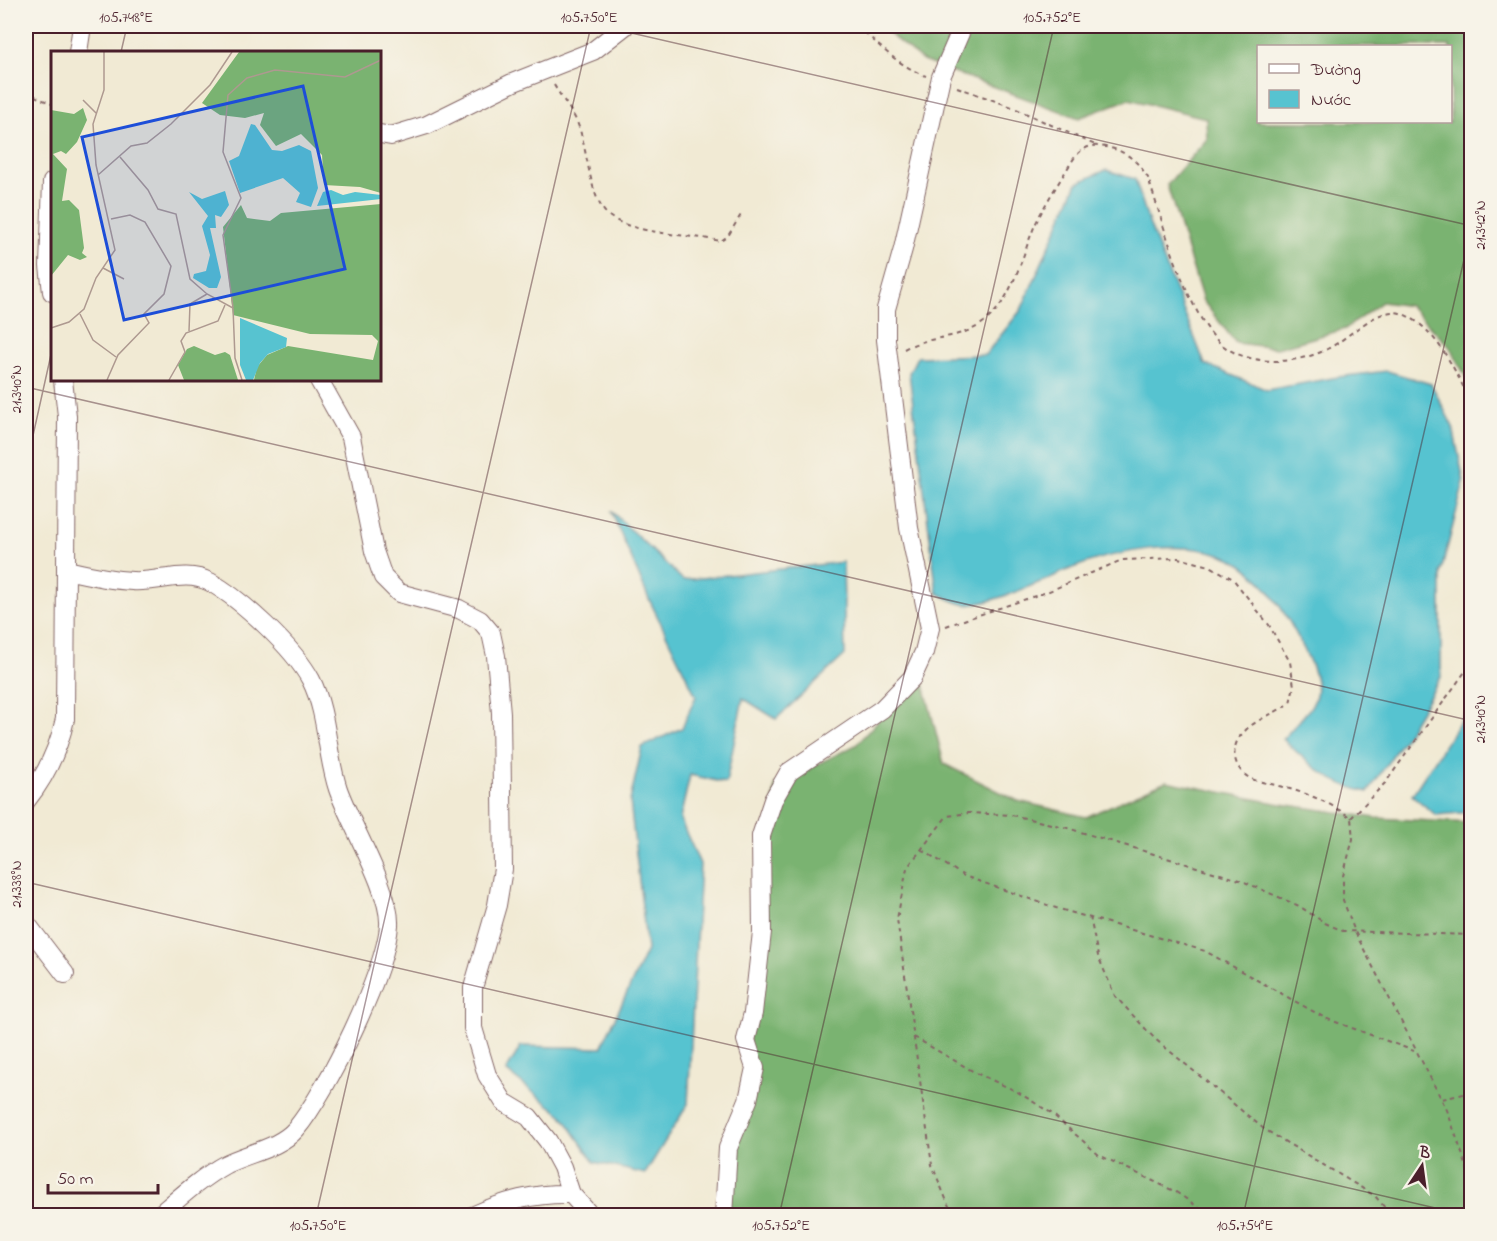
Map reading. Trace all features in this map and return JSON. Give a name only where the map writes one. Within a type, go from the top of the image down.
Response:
[{"type":"street","points":[[78,51],[82,26]]},
{"type":"street","points":[[381,134],[391,136],[409,132],[544,70],[593,51],[625,26]]},
{"type":"street","points":[[724,1215],[728,1148],[748,1100],[755,1068],[746,1040],[753,1013],[762,932],[761,837],[773,800],[789,772],[882,709],[912,678],[924,652],[929,631],[909,528],[888,357],[886,309],[903,249],[940,81],[963,26]]},
{"type":"street","points":[[26,801],[47,772],[59,743],[65,719],[67,416],[63,381]]},
{"type":"street","points":[[320,381],[351,437],[374,550],[383,577],[399,593],[459,609],[480,620],[491,633],[496,656],[501,713],[503,869],[497,905],[473,988],[473,1028],[487,1076],[504,1102],[529,1117],[548,1141],[562,1167],[570,1194],[591,1215]]},
{"type":"street","points":[[67,570],[133,581],[196,576],[212,583],[279,639],[310,679],[318,699],[338,787],[387,907],[389,923],[383,958],[343,1053],[296,1129],[281,1141],[223,1166],[158,1215]]},
{"type":"street","points":[[26,923],[65,974]]},
{"type":"street","points":[[472,1215],[499,1203],[524,1197],[570,1194]]},
{"type":"path","points":[[860,26],[876,43],[916,72],[1012,107],[1096,145],[1116,149],[1139,163],[1148,178],[1185,285],[1215,338],[1234,353],[1261,361],[1297,358],[1327,350],[1384,312],[1399,313],[1430,335],[1449,357],[1472,404]]},
{"type":"path","points":[[544,70],[577,122],[598,200],[608,215],[625,223],[663,233],[721,241],[728,236],[742,213]]},
{"type":"path","points":[[26,92],[51,104]]},
{"type":"path","points":[[888,357],[932,338],[957,336],[981,326],[994,314],[1008,289],[1036,223],[1059,183],[1076,156],[1084,148],[1096,145]]},
{"type":"path","points":[[929,631],[1047,592],[1122,560],[1178,558],[1210,566],[1233,579],[1269,625],[1290,662],[1294,686],[1290,703],[1243,732],[1235,743],[1234,754],[1238,767],[1248,778],[1304,792],[1332,803],[1351,818],[1353,839],[1342,876],[1342,900],[1355,932],[1441,1099],[1472,1182]]},
{"type":"path","points":[[1351,818],[1386,782],[1472,662]]},
{"type":"path","points":[[954,1215],[933,1165],[897,919],[907,868],[946,816],[969,813],[1012,815],[1064,827],[1240,880],[1299,906],[1325,923],[1343,931],[1472,935]]},
{"type":"path","points":[[922,850],[964,876],[1205,951],[1325,1018],[1384,1042],[1416,1052]]},
{"type":"path","points":[[1090,917],[1098,956],[1115,996],[1155,1039],[1264,1129],[1375,1196],[1392,1215]]},
{"type":"path","points":[[914,1037],[976,1073],[1016,1090],[1051,1113],[1099,1155],[1176,1192],[1211,1215]]},
{"type":"path","points":[[1441,1099],[1472,1092]]},
{"type":"green space","points":[[879,26],[1471,26],[1471,387],[1450,347],[1410,306],[1382,302],[1345,329],[1277,348],[1236,343],[1203,301],[1167,185],[1207,139],[1206,118],[1129,99],[1079,118],[923,61]]},
{"type":"green space","points":[[921,673],[944,764],[1018,801],[1086,817],[1166,781],[1275,803],[1376,818],[1471,823],[1471,1215],[724,1216],[743,1095],[775,785],[856,745]]},
{"type":"water","points":[[1106,170],[1135,179],[1149,223],[1205,364],[1267,390],[1387,371],[1431,384],[1453,427],[1464,482],[1441,572],[1441,677],[1407,734],[1368,792],[1332,779],[1312,765],[1283,739],[1315,699],[1316,679],[1312,666],[1283,610],[1254,574],[1230,558],[1192,548],[1150,549],[1088,562],[1016,592],[985,602],[963,604],[937,593],[909,373],[917,357],[985,355],[1021,310],[1077,183]]},
{"type":"water","points":[[611,511],[683,580],[843,562],[845,655],[776,719],[743,698],[726,783],[690,775],[680,819],[700,864],[688,1104],[645,1174],[594,1162],[562,1115],[506,1071],[521,1046],[601,1048],[647,950],[630,801],[642,747],[682,728],[696,696],[648,597]]},
{"type":"water","points":[[1468,709],[1472,709],[1471,812],[1436,815],[1412,795]]}]
